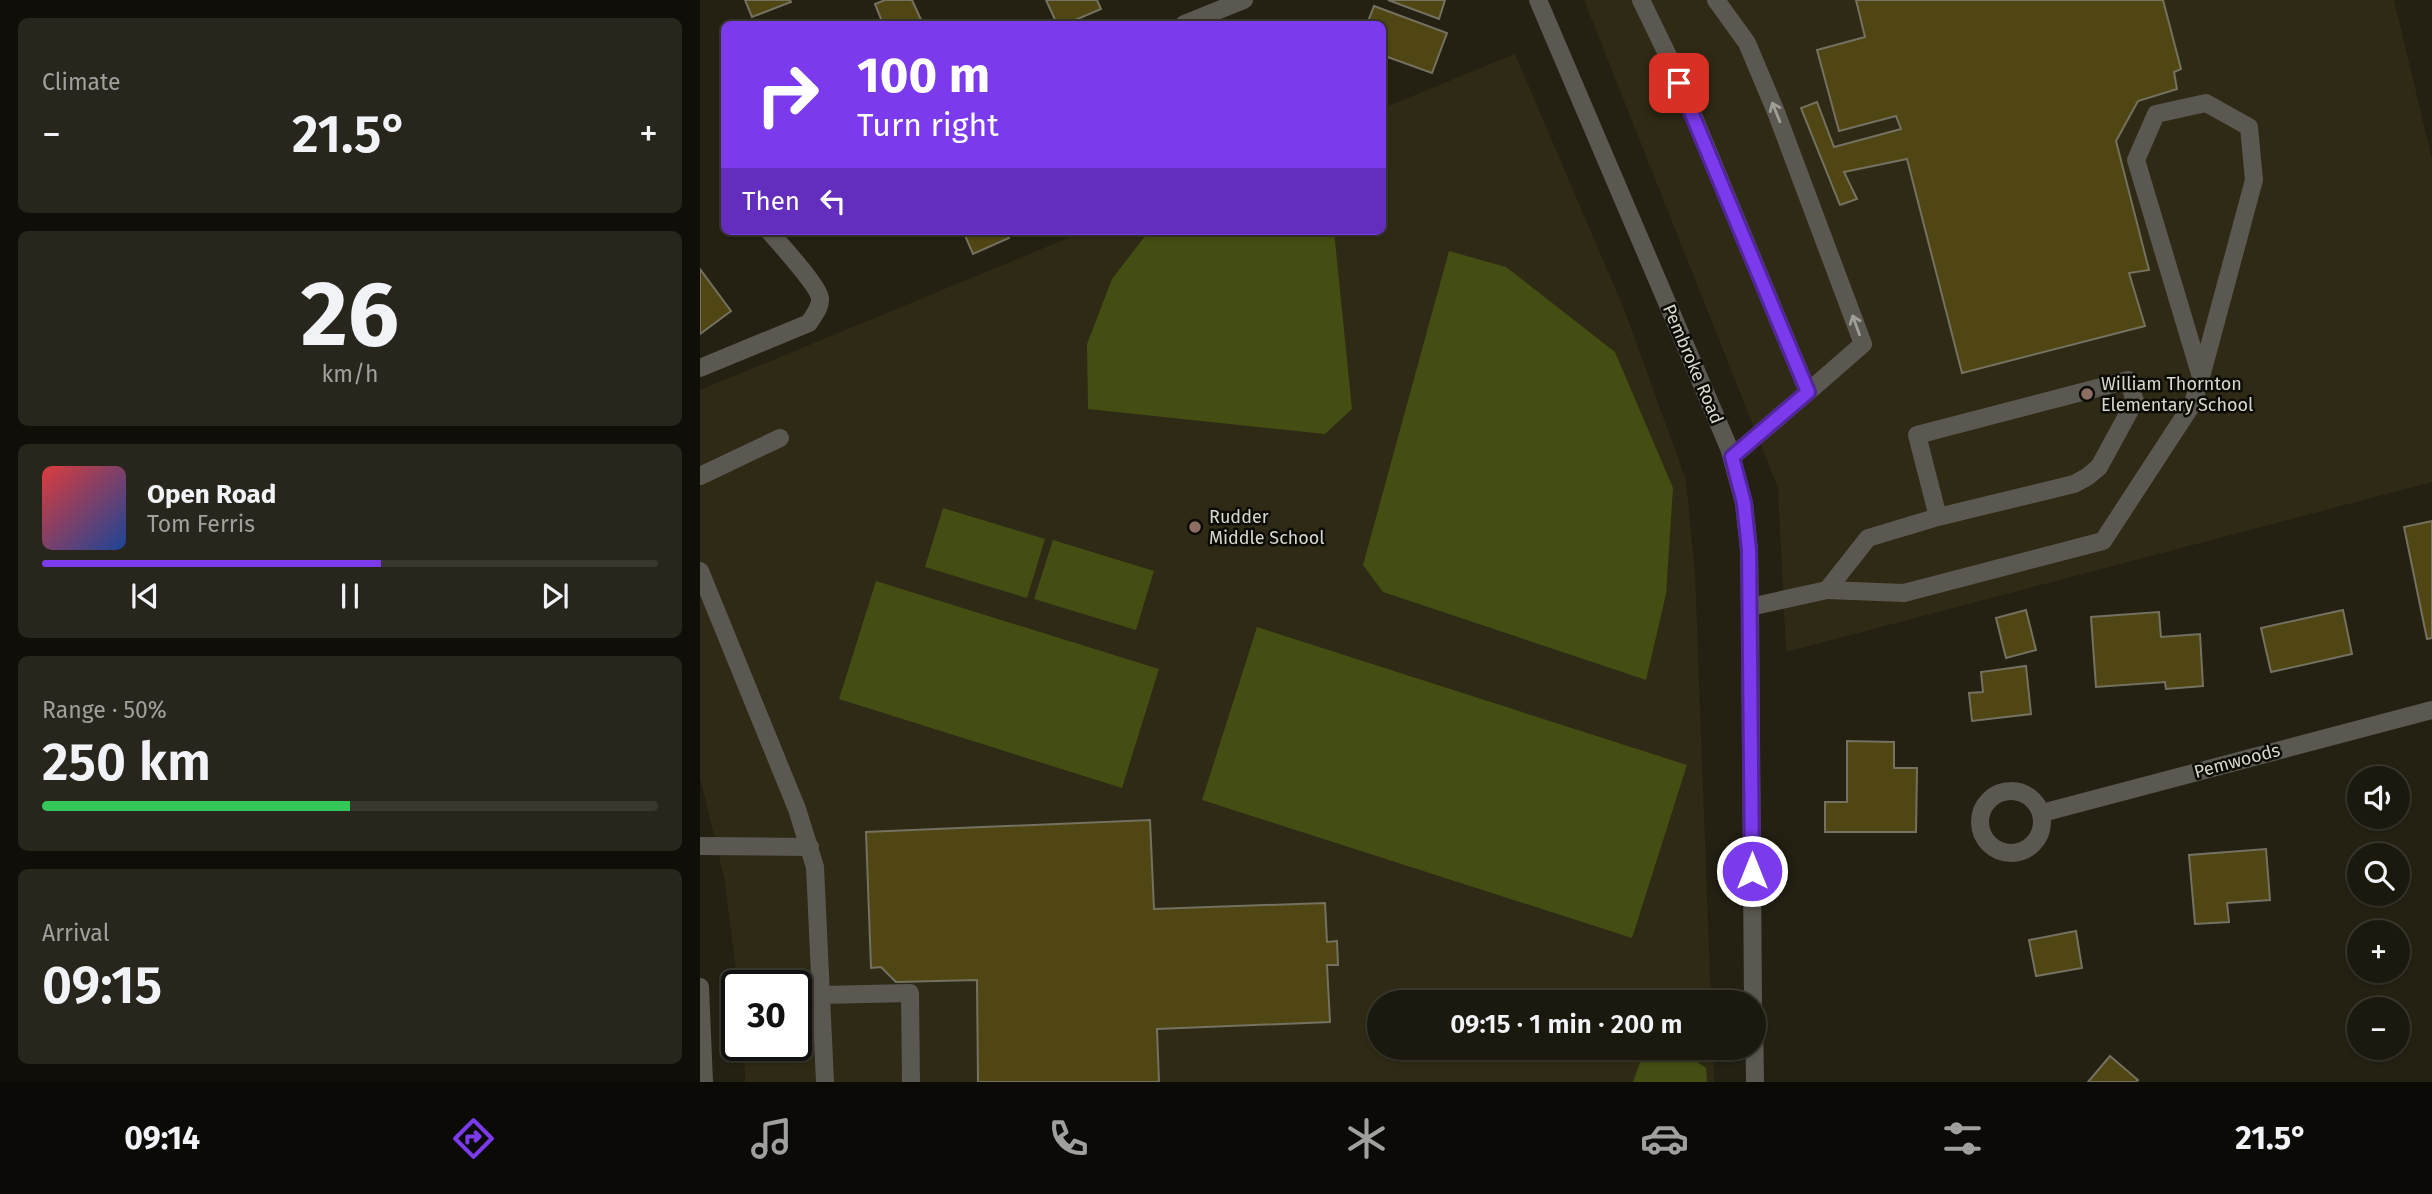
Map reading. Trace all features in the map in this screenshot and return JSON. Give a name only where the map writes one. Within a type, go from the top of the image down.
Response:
[{"type":"street","points":[[1192,21],[1244,0]]},
{"type":"street","name":"Pembroke Road","points":[[1538,0],[1732,457],[1744,503],[1749,550],[1753,990]]},
{"type":"street","points":[[1641,0],[1671,62],[1808,392]]},
{"type":"street","points":[[1716,0],[1747,43],[1776,112],[1863,344],[1732,457]]},
{"type":"street","points":[[1750,607],[1827,590],[1904,593],[2103,541],[2193,403],[2201,377],[2254,180],[2249,127],[2206,103],[2156,114],[2136,160],[2201,377]]},
{"type":"street","points":[[700,368],[809,323],[818,309],[820,297],[772,235]]},
{"type":"street","points":[[1827,590],[1868,538],[1938,517],[2074,484],[2087,477],[2099,467],[2135,401],[2129,380],[1917,435],[1938,517]]},
{"type":"street","points":[[700,476],[780,438]]},
{"type":"street","points":[[700,571],[748,685],[810,847],[818,886],[825,1082]]},
{"type":"street","name":"Pemwoods","points":[[2042,813],[2432,710]]},
{"type":"street","points":[[700,846],[810,847]]},
{"type":"street","points":[[700,987],[704,1082]]},
{"type":"street","points":[[822,995],[909,993],[911,1082]]},
{"type":"street","points":[[1755,1060],[1755,1082]]},
{"type":"shaded area","name":"William Thornton Elementary School","points":[[1584,0],[2394,0],[2432,159],[2432,482],[1786,652],[1778,488]]},
{"type":"shaded area","name":"Rudder Middle School","points":[[1515,54],[1624,309],[1686,480],[1695,574],[1711,990],[1367,990],[1367,1060],[1713,1060],[1714,1082],[745,1082],[744,1061],[812,1061],[812,970],[736,970],[724,877],[700,777],[700,390],[1075,235],[1386,235],[1386,107]]},
{"type":"green space","points":[[1146,235],[1334,235],[1352,409],[1325,434],[1088,409],[1087,344],[1112,279]]},
{"type":"green space","points":[[1449,251],[1506,267],[1615,352],[1673,488],[1666,594],[1646,680],[1383,592],[1363,565]]},
{"type":"green space","points":[[943,508],[1045,539],[1027,598],[925,567]]},
{"type":"green space","points":[[1053,540],[1154,571],[1136,630],[1034,599]]},
{"type":"green space","points":[[876,581],[1159,669],[1122,788],[839,699]]},
{"type":"green space","points":[[1257,627],[1687,765],[1632,938],[1202,800]]},
{"type":"green space","points":[[1641,1060],[1694,1060],[1706,1068],[1707,1082],[1633,1082]]},
{"type":"building","points":[[745,0],[790,0],[791,2],[752,17]]},
{"type":"building","points":[[885,0],[912,0],[922,21],[882,21],[875,4]]},
{"type":"building","points":[[1046,0],[1097,0],[1101,9],[1073,21],[1056,21]]},
{"type":"building","points":[[1388,0],[1445,0],[1439,19]]},
{"type":"building","points":[[1856,0],[2163,0],[2181,69],[2174,72],[2177,89],[2138,101],[2116,141],[2149,270],[2129,273],[2145,326],[1962,373],[1907,159],[1844,172],[1857,199],[1840,205],[1801,108],[1817,102],[1834,147],[1901,129],[1896,116],[1839,131],[1817,50],[1865,37]]},
{"type":"building","points":[[1374,6],[1447,33],[1432,73],[1386,56],[1386,21],[1368,21]]},
{"type":"building","points":[[965,235],[1008,235],[1009,238],[973,254]]},
{"type":"building","points":[[700,269],[731,311],[700,334]]},
{"type":"building","points":[[2432,521],[2432,638],[2427,639],[2404,527]]},
{"type":"building","points":[[2026,610],[2036,650],[2006,658],[1996,618]]},
{"type":"building","points":[[2343,610],[2352,654],[2271,672],[2261,628]]},
{"type":"building","points":[[2159,612],[2161,637],[2200,634],[2203,686],[2166,689],[2165,682],[2096,687],[2091,617]]},
{"type":"building","points":[[2026,666],[2031,714],[1972,721],[1969,693],[1983,692],[1981,672]]},
{"type":"building","points":[[1847,741],[1894,742],[1894,768],[1917,768],[1916,832],[1825,832],[1825,802],[1847,802]]},
{"type":"building","points":[[1150,820],[1154,909],[1325,903],[1327,942],[1337,941],[1338,965],[1327,965],[1330,1022],[1157,1029],[1159,1082],[978,1082],[977,980],[896,982],[881,967],[871,968],[866,832]]},
{"type":"building","points":[[2266,849],[2270,900],[2227,903],[2229,922],[2195,924],[2189,855]]},
{"type":"building","points":[[2076,931],[2082,968],[2036,976],[2029,940]]},
{"type":"building","points":[[2110,1056],[2138,1080],[2088,1082]]},
{"type":"place","name":"William Thornton Elementary School","points":[[2087,394]]},
{"type":"place","name":"Rudder Middle School","points":[[1195,527]]},
{"type":"route","points":[[1679,83],[1808,392],[1732,457],[1744,503],[1749,550],[1752,871]]}]
